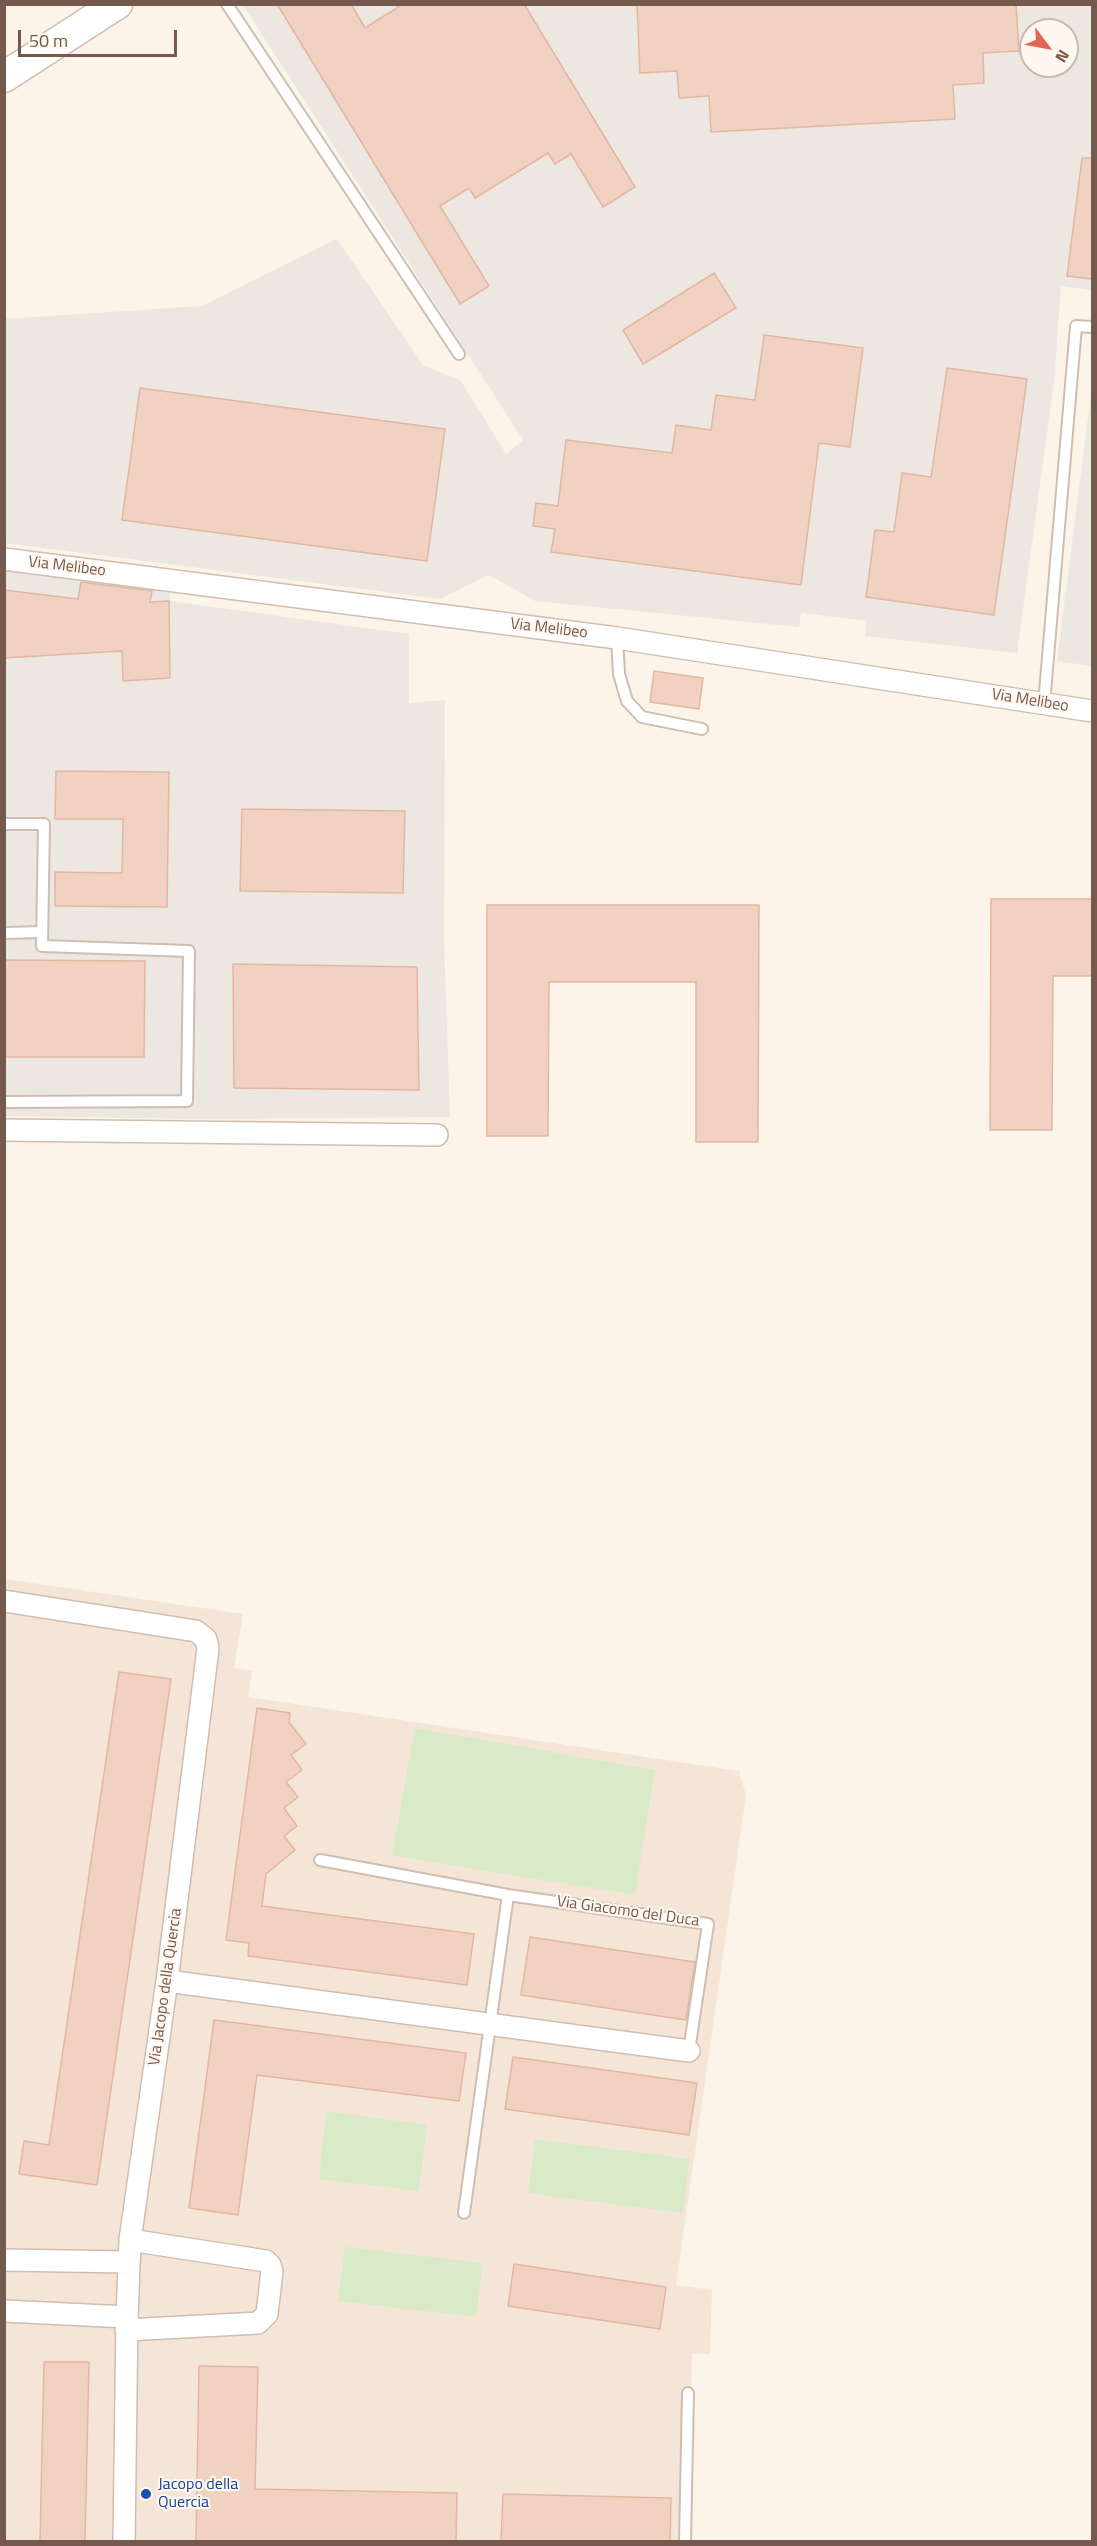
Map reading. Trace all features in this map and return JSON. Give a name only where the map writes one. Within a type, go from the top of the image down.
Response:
[{"type":"street","points":[[4,77],[117,4]]},
{"type":"street","name":"Via Melibeo","points":[[4,559],[617,638],[1092,711]]},
{"type":"street","points":[[4,1130],[437,1135]]},
{"type":"street","name":"Via Jacopo della Quercia","points":[[4,1601],[188,1629],[203,1634],[208,1648],[167,1981],[130,2240],[126,2324],[124,2541]]},
{"type":"street","name":"Via Giacomo del Duca","points":[[167,1981],[689,2051]]},
{"type":"street","points":[[4,2311],[126,2324],[258,2323],[267,2314],[272,2271],[266,2261],[130,2240]]},
{"type":"street","points":[[4,2260],[129,2262]]},
{"type":"lane","points":[[227,4],[459,354]]},
{"type":"lane","points":[[1044,704],[1077,326],[1092,327]]},
{"type":"lane","points":[[617,638],[619,674],[627,701],[634,709],[642,717],[702,729]]},
{"type":"lane","points":[[4,824],[44,824],[42,946],[189,951],[187,1101],[4,1102]]},
{"type":"lane","points":[[4,933],[42,932]]},
{"type":"lane","name":"Via Giacomo del Duca","points":[[320,1860],[508,1895],[708,1924],[689,2051]]},
{"type":"lane","points":[[464,2213],[508,1895]]},
{"type":"lane","points":[[685,2541],[688,2393]]},
{"type":"shaded area","points":[[243,5],[1092,5],[1092,290],[1061,286],[1054,382],[1017,653],[865,636],[866,621],[801,613],[799,627],[535,601],[489,575],[440,599],[5,543],[5,319],[202,306],[337,239],[423,365],[461,381],[506,454],[523,440]]},
{"type":"shaded area","points":[[1092,386],[1092,666],[1057,661]]},
{"type":"shaded area","points":[[5,569],[169,591],[170,601],[409,634],[409,703],[445,700],[444,938],[450,1117],[208,1119],[5,1116]]},
{"type":"shaded area","points":[[5,1579],[243,1614],[234,1668],[252,1671],[248,1697],[739,1771],[746,1795],[676,2285],[712,2290],[710,2354],[692,2354],[687,2541],[5,2542]]},
{"type":"green space","points":[[415,1728],[655,1770],[635,1895],[392,1855]]},
{"type":"green space","points":[[326,2111],[427,2125],[419,2191],[319,2179]]},
{"type":"green space","points":[[535,2139],[689,2159],[683,2213],[528,2193]]},
{"type":"green space","points":[[345,2247],[483,2263],[476,2317],[338,2301]]},
{"type":"building","points":[[277,4],[351,4],[365,28],[403,4],[524,4],[635,187],[603,207],[571,154],[555,164],[548,153],[475,198],[469,188],[440,206],[489,286],[460,304]]},
{"type":"building","points":[[637,4],[1016,4],[1019,51],[983,53],[984,83],[953,85],[955,119],[711,132],[709,96],[679,98],[677,71],[640,73]]},
{"type":"building","points":[[1082,158],[1092,158],[1092,279],[1067,276]]},
{"type":"building","points":[[714,273],[736,308],[643,364],[623,330]]},
{"type":"building","points":[[764,335],[863,348],[850,447],[819,443],[801,585],[551,552],[555,529],[533,526],[536,503],[558,506],[566,440],[672,453],[676,425],[711,430],[716,395],[755,400]]},
{"type":"building","points":[[947,368],[1027,379],[994,615],[866,597],[875,530],[894,532],[902,473],[931,477]]},
{"type":"building","points":[[140,388],[445,429],[427,561],[122,520]]},
{"type":"building","points":[[81,582],[152,591],[150,602],[169,601],[170,678],[123,681],[122,651],[4,658],[4,590],[78,599]]},
{"type":"building","points":[[654,671],[703,678],[699,709],[650,702]]},
{"type":"building","points":[[56,771],[169,772],[167,907],[55,906],[55,872],[122,873],[123,819],[55,819]]},
{"type":"building","points":[[242,809],[405,811],[403,893],[240,891]]},
{"type":"building","points":[[991,899],[1092,899],[1092,976],[1053,976],[1052,1130],[990,1130]]},
{"type":"building","points":[[487,905],[759,905],[758,1142],[696,1142],[696,982],[549,982],[548,1136],[487,1136]]},
{"type":"building","points":[[4,960],[145,961],[144,1057],[4,1057]]},
{"type":"building","points":[[233,964],[417,967],[419,1090],[234,1088]]},
{"type":"building","points":[[119,1672],[171,1679],[97,2185],[19,2174],[24,2141],[49,2145]]},
{"type":"building","points":[[257,1708],[290,1713],[289,1722],[306,1744],[291,1755],[302,1770],[286,1782],[298,1797],[284,1808],[297,1826],[284,1836],[295,1850],[266,1874],[262,1906],[474,1934],[467,1985],[248,1956],[249,1943],[226,1940]]},
{"type":"building","points":[[530,1937],[695,1962],[686,2020],[521,1995]]},
{"type":"building","points":[[214,2020],[466,2053],[459,2101],[257,2075],[238,2215],[189,2208]]},
{"type":"building","points":[[513,2057],[697,2083],[689,2135],[505,2109]]},
{"type":"building","points":[[514,2264],[666,2287],[660,2329],[508,2306]]},
{"type":"building","points":[[44,2362],[89,2362],[85,2541],[40,2541]]},
{"type":"building","points":[[199,2366],[258,2367],[255,2489],[457,2493],[456,2541],[196,2541]]},
{"type":"building","points":[[503,2494],[671,2498],[670,2541],[501,2541]]},
{"type":"place","name":"Jacopo della Quercia","points":[[146,2494]]}]
